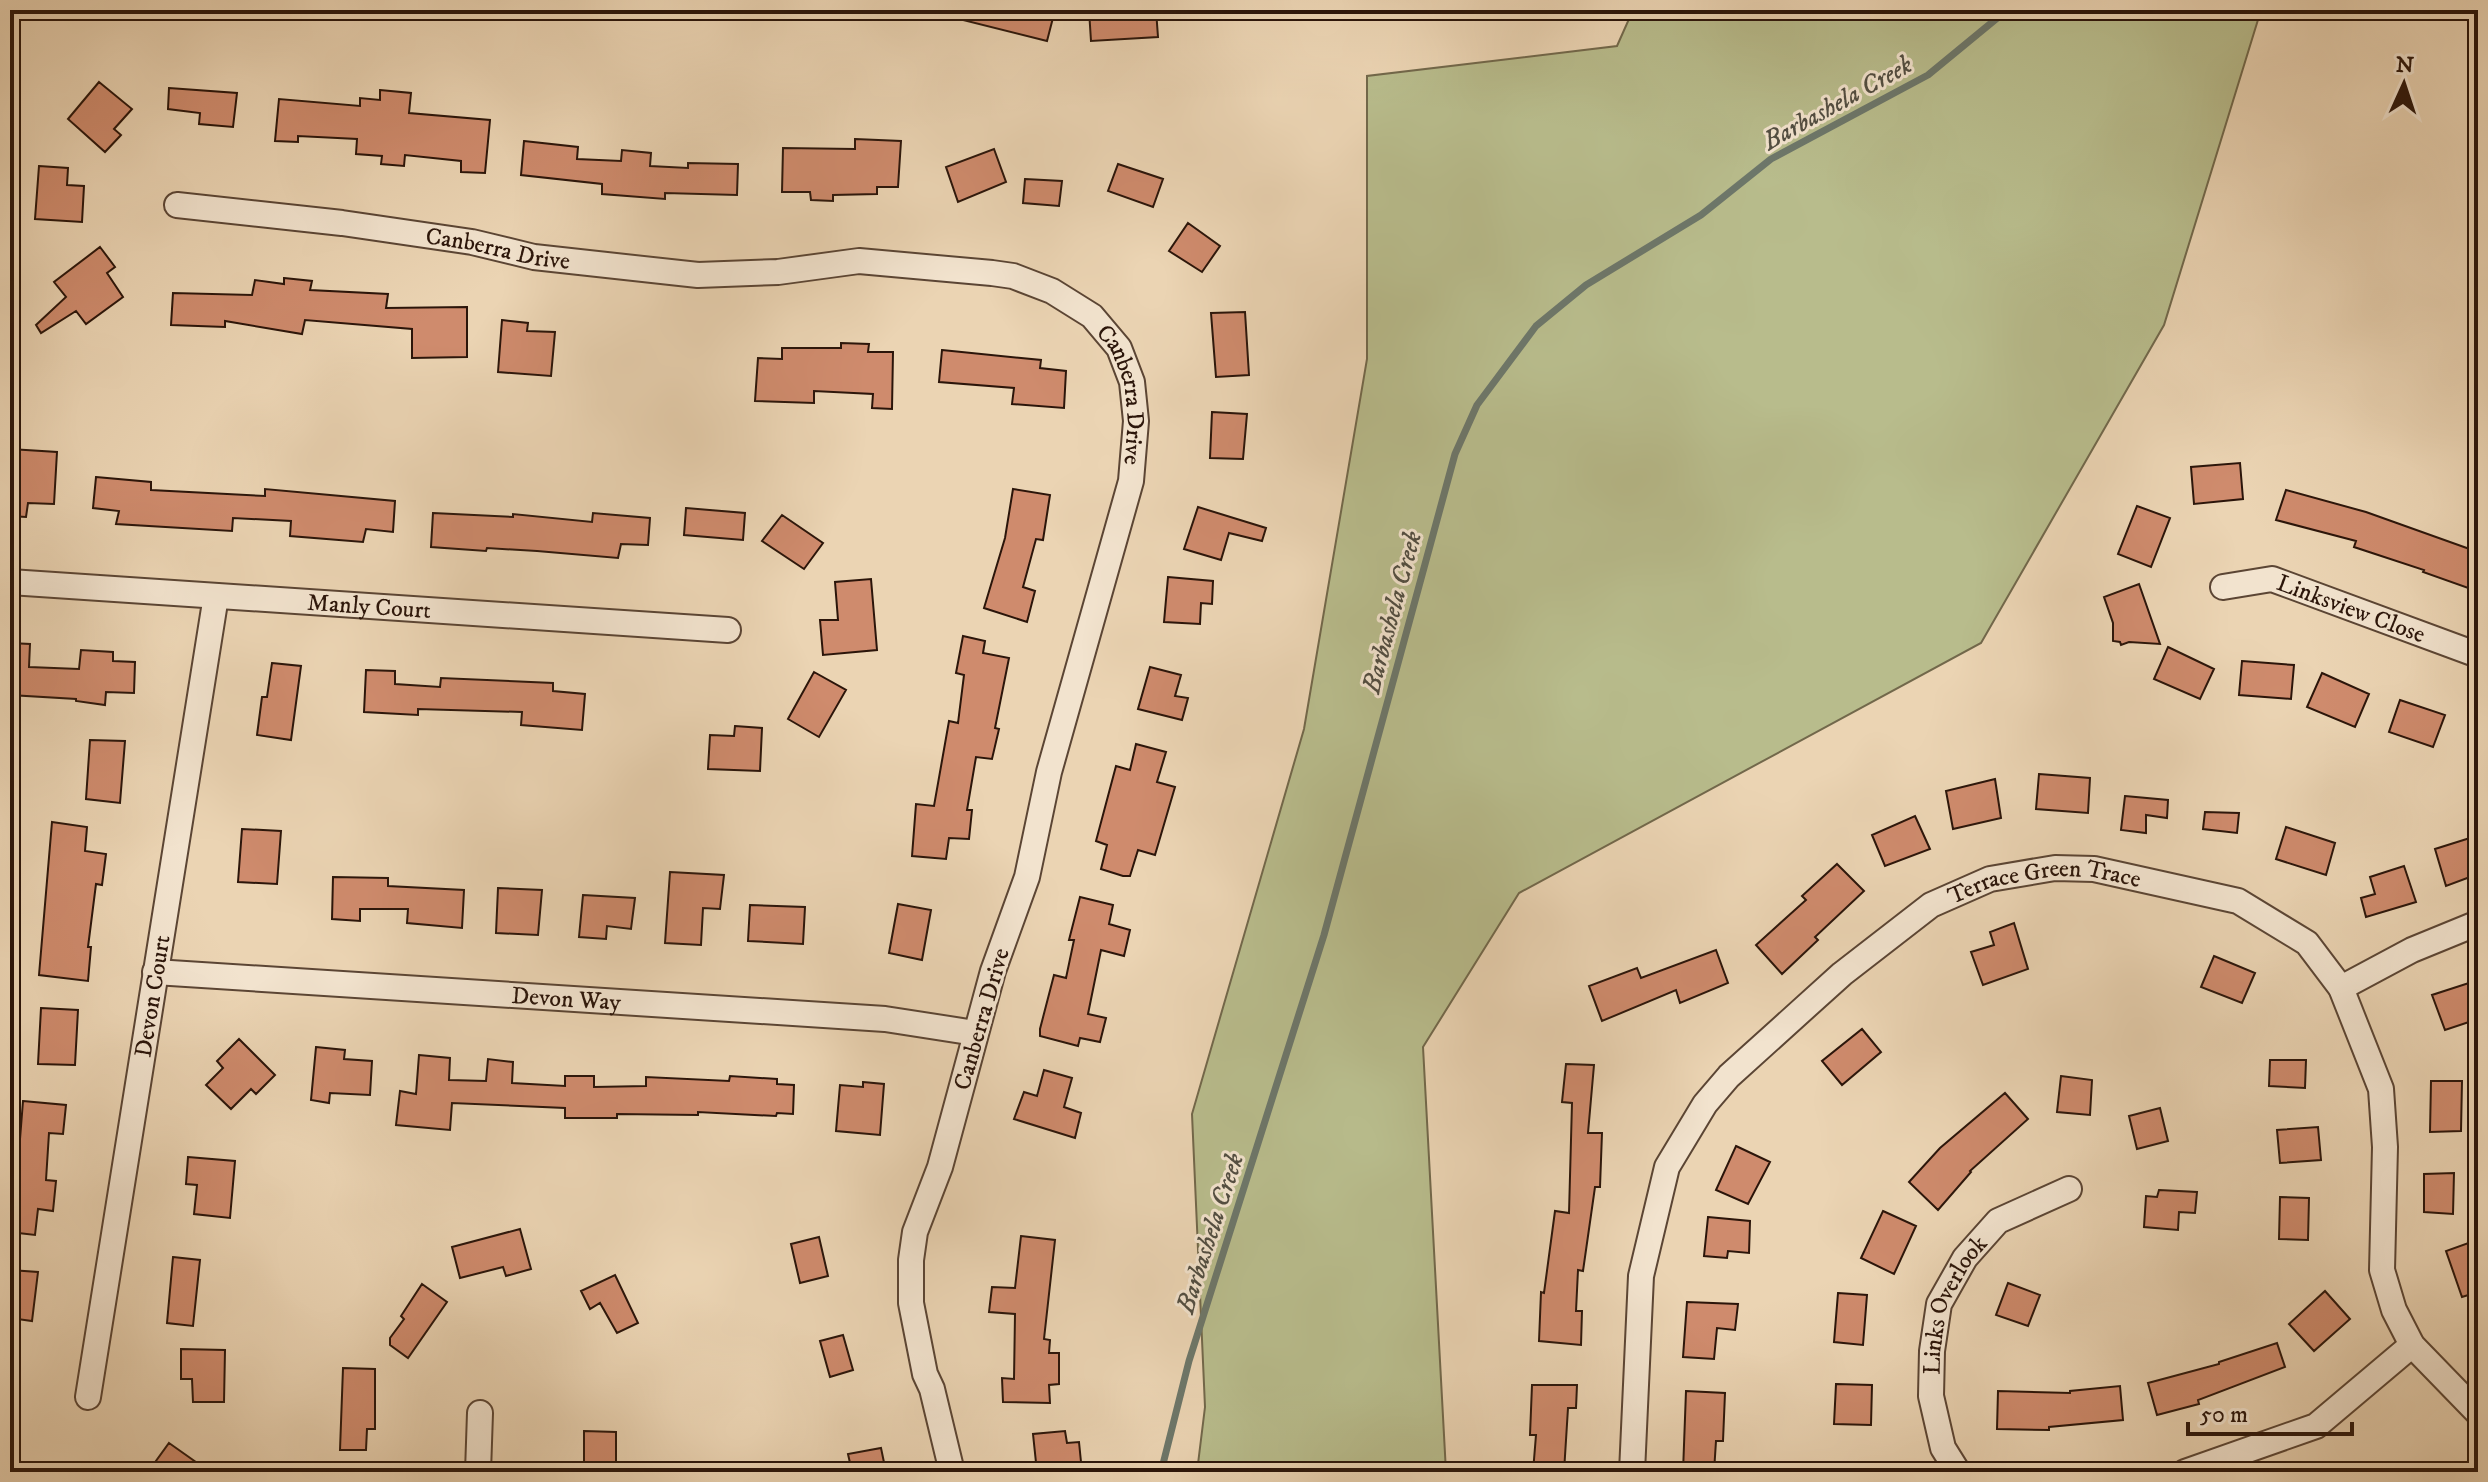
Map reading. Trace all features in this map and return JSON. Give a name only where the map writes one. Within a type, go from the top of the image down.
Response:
[{"type":"street","name":"Canberra Drive","points":[[177,205],[342,223],[457,240],[534,257],[698,275],[778,272],[859,261],[1013,276],[1052,291],[1092,316],[1119,348],[1132,382],[1136,421],[1131,481],[1049,772],[1027,877],[993,971],[940,1167],[915,1232],[911,1260],[911,1303],[925,1374],[932,1389],[952,1472]]},
{"type":"street","name":"Linksview Close","points":[[2223,587],[2272,579],[2478,655]]},
{"type":"street","name":"Manly Court","points":[[10,582],[728,630]]},
{"type":"street","name":"Devon Court","points":[[88,1397],[216,596]]},
{"type":"street","name":"Terrace Green Trace","points":[[1632,1472],[1641,1276],[1667,1167],[1705,1104],[1729,1076],[1842,974],[1931,905],[1990,879],[2055,868],[2094,869],[2238,901],[2307,943],[2341,988],[2381,1089],[2385,1147],[2382,1270],[2394,1310],[2412,1345],[2478,1413]]},
{"type":"street","points":[[2341,988],[2412,950],[2478,923]]},
{"type":"street","name":"Devon Way","points":[[155,972],[885,1019],[975,1033]]},
{"type":"street","name":"Links Overlook","points":[[1958,1472],[1943,1448],[1931,1396],[1932,1351],[1939,1304],[1965,1258],[1998,1221],[2069,1189]]},
{"type":"street","points":[[2185,1472],[2316,1426],[2412,1345]]},
{"type":"street","points":[[478,1472],[480,1413]]},
{"type":"green space","points":[[1633,10],[2261,10],[2164,325],[1981,643],[1519,893],[1423,1047],[1446,1472],[1197,1472],[1205,1407],[1192,1114],[1304,729],[1367,359],[1367,76],[1617,46]]},
{"type":"building","points":[[947,10],[1055,10],[1047,41],[947,16]]},
{"type":"building","points":[[1089,10],[1156,10],[1158,37],[1091,41]]},
{"type":"building","points":[[99,82],[132,109],[114,129],[121,135],[105,152],[68,119]]},
{"type":"building","points":[[169,88],[237,93],[233,127],[199,124],[200,113],[168,109]]},
{"type":"building","points":[[380,90],[411,93],[409,113],[490,120],[485,173],[461,172],[461,161],[405,155],[404,166],[381,164],[382,156],[356,154],[357,139],[298,136],[298,142],[275,141],[279,99],[360,106],[360,98],[380,100]]},
{"type":"building","points":[[855,139],[901,141],[898,187],[877,187],[877,194],[833,195],[833,201],[811,200],[810,192],[782,192],[783,148],[855,149]]},
{"type":"building","points":[[524,141],[578,147],[577,159],[621,161],[622,150],[651,153],[650,166],[688,168],[688,163],[738,164],[737,195],[665,193],[665,199],[602,194],[602,184],[521,175]]},
{"type":"building","points":[[994,149],[1006,182],[958,202],[946,167]]},
{"type":"building","points":[[1118,164],[1163,179],[1153,207],[1108,191]]},
{"type":"building","points":[[39,166],[68,168],[67,185],[84,186],[82,222],[35,219]]},
{"type":"building","points":[[1025,179],[1062,181],[1059,206],[1023,203]]},
{"type":"building","points":[[1188,223],[1220,246],[1202,272],[1169,251]]},
{"type":"building","points":[[100,247],[115,267],[107,273],[123,297],[86,324],[76,311],[41,333],[36,325],[66,297],[54,282]]},
{"type":"building","points":[[284,278],[312,281],[310,290],[388,294],[386,308],[467,307],[467,357],[412,358],[412,329],[305,320],[302,334],[225,321],[225,327],[171,325],[173,293],[252,295],[255,280],[284,284]]},
{"type":"building","points":[[1245,312],[1249,375],[1216,377],[1211,313]]},
{"type":"building","points":[[502,320],[528,323],[527,331],[555,332],[551,376],[498,372]]},
{"type":"building","points":[[841,343],[869,344],[868,352],[893,352],[892,409],[872,408],[873,394],[814,391],[814,403],[755,401],[758,358],[782,359],[782,348],[841,348]]},
{"type":"building","points":[[942,350],[1041,360],[1040,368],[1066,371],[1064,408],[1012,404],[1014,388],[939,382]]},
{"type":"building","points":[[1212,412],[1247,414],[1243,459],[1210,458]]},
{"type":"building","points":[[10,449],[57,452],[54,504],[28,503],[26,517],[10,516]]},
{"type":"building","points":[[2240,463],[2243,499],[2194,504],[2191,467]]},
{"type":"building","points":[[96,477],[151,482],[151,490],[265,496],[265,489],[395,501],[393,532],[366,529],[363,542],[290,536],[291,521],[233,518],[232,531],[116,524],[119,511],[93,508]]},
{"type":"building","points":[[1013,489],[1050,495],[1043,540],[1036,539],[1023,587],[1035,591],[1027,622],[984,608],[1005,538]]},
{"type":"building","points":[[2286,490],[2366,512],[2478,552],[2478,568],[2471,589],[2354,547],[2356,541],[2276,520]]},
{"type":"building","points":[[2137,506],[2170,518],[2151,567],[2118,554]]},
{"type":"building","points":[[1198,507],[1266,528],[1262,541],[1229,533],[1221,560],[1184,549]]},
{"type":"building","points":[[686,508],[745,513],[743,540],[684,535]]},
{"type":"building","points":[[433,513],[513,517],[513,514],[592,522],[593,513],[650,518],[648,545],[621,544],[618,558],[431,547]]},
{"type":"building","points":[[782,515],[823,543],[804,569],[762,541]]},
{"type":"building","points":[[1168,577],[1213,581],[1212,604],[1201,603],[1200,624],[1164,622]]},
{"type":"building","points":[[871,579],[877,650],[823,655],[820,620],[838,620],[835,582]]},
{"type":"building","points":[[2139,584],[2160,644],[2129,642],[2121,645],[2113,641],[2113,623],[2104,597]]},
{"type":"building","points":[[963,636],[985,641],[983,653],[1009,658],[995,728],[999,729],[992,759],[976,757],[967,810],[972,810],[969,839],[949,838],[946,859],[912,856],[916,804],[934,806],[949,721],[958,723],[964,675],[956,673]]},
{"type":"building","points":[[10,643],[30,644],[29,667],[79,669],[81,650],[113,652],[113,661],[135,662],[134,693],[106,692],[105,705],[76,699],[10,695]]},
{"type":"building","points":[[2168,647],[2214,669],[2200,699],[2154,679]]},
{"type":"building","points":[[2242,661],[2294,665],[2291,699],[2239,695]]},
{"type":"building","points":[[272,663],[301,666],[291,740],[257,735],[262,697],[267,697]]},
{"type":"building","points":[[1150,667],[1181,675],[1175,696],[1188,698],[1182,720],[1138,709]]},
{"type":"building","points":[[366,670],[395,671],[395,684],[440,687],[441,678],[553,683],[553,691],[585,694],[582,730],[521,725],[522,712],[418,709],[418,715],[364,712]]},
{"type":"building","points":[[814,672],[846,690],[819,737],[788,719]]},
{"type":"building","points":[[2322,673],[2369,694],[2355,727],[2307,707]]},
{"type":"building","points":[[2400,700],[2445,715],[2433,747],[2389,732]]},
{"type":"building","points":[[735,726],[762,728],[760,771],[708,769],[710,735],[734,736]]},
{"type":"building","points":[[90,740],[125,741],[120,803],[86,799]]},
{"type":"building","points":[[1136,744],[1166,752],[1157,782],[1175,787],[1155,855],[1138,850],[1130,876],[1123,876],[1101,869],[1107,845],[1096,841],[1116,766],[1130,770]]},
{"type":"building","points":[[2039,774],[2090,778],[2088,813],[2036,809]]},
{"type":"building","points":[[1995,779],[2001,818],[1953,829],[1946,791]]},
{"type":"building","points":[[2125,796],[2168,800],[2167,818],[2146,815],[2146,833],[2121,830]]},
{"type":"building","points":[[2205,812],[2239,813],[2237,833],[2203,829]]},
{"type":"building","points":[[1915,816],[1930,849],[1885,866],[1872,835]]},
{"type":"building","points":[[52,822],[87,827],[85,851],[106,854],[102,885],[96,884],[88,947],[91,947],[88,981],[39,975]]},
{"type":"building","points":[[2286,827],[2335,843],[2326,875],[2276,859]]},
{"type":"building","points":[[242,829],[281,831],[277,884],[238,882]]},
{"type":"building","points":[[2473,837],[2478,853],[2478,874],[2446,886],[2435,849]]},
{"type":"building","points":[[1837,864],[1864,891],[1815,937],[1818,940],[1782,974],[1756,945],[1806,900],[1802,896]]},
{"type":"building","points":[[2404,866],[2416,902],[2366,917],[2361,898],[2375,894],[2370,877]]},
{"type":"building","points":[[670,872],[724,875],[720,909],[703,908],[701,945],[665,943]]},
{"type":"building","points":[[333,877],[388,878],[388,886],[464,890],[462,928],[407,923],[408,909],[360,909],[360,921],[332,919]]},
{"type":"building","points":[[498,888],[542,890],[538,935],[496,933]]},
{"type":"building","points":[[583,895],[635,898],[631,929],[607,926],[606,939],[579,937]]},
{"type":"building","points":[[1080,897],[1113,905],[1109,924],[1130,930],[1124,956],[1101,950],[1088,1014],[1106,1018],[1100,1042],[1080,1038],[1078,1046],[1040,1036],[1040,1029],[1054,975],[1066,978],[1074,940],[1069,940]]},
{"type":"building","points":[[898,904],[931,910],[922,960],[889,953]]},
{"type":"building","points":[[750,905],[805,907],[803,944],[748,941]]},
{"type":"building","points":[[2014,923],[2028,969],[1983,985],[1971,952],[1994,945],[1990,932]]},
{"type":"building","points":[[1716,950],[1728,983],[1680,1003],[1676,990],[1602,1021],[1589,986],[1637,968],[1641,978]]},
{"type":"building","points":[[2214,956],[2255,973],[2242,1003],[2201,987]]},
{"type":"building","points":[[2475,981],[2478,1019],[2445,1030],[2432,995]]},
{"type":"building","points":[[41,1008],[78,1010],[75,1065],[38,1064]]},
{"type":"building","points":[[1862,1029],[1881,1052],[1842,1085],[1822,1061]]},
{"type":"building","points":[[239,1039],[275,1075],[256,1094],[251,1089],[231,1109],[206,1085],[223,1068],[217,1061]]},
{"type":"building","points":[[316,1047],[345,1050],[344,1059],[372,1061],[370,1095],[330,1093],[329,1103],[311,1100]]},
{"type":"building","points":[[419,1055],[450,1058],[449,1080],[486,1081],[488,1059],[513,1062],[512,1083],[565,1086],[565,1076],[594,1076],[594,1087],[646,1086],[646,1077],[729,1081],[730,1076],[777,1079],[777,1084],[794,1085],[793,1114],[698,1112],[698,1115],[617,1114],[617,1118],[565,1118],[565,1108],[452,1103],[450,1130],[396,1125],[400,1091],[416,1094]]},
{"type":"building","points":[[2270,1060],[2306,1060],[2305,1088],[2269,1086]]},
{"type":"building","points":[[1566,1064],[1594,1065],[1588,1133],[1602,1133],[1600,1187],[1595,1187],[1583,1271],[1578,1270],[1576,1311],[1582,1311],[1581,1345],[1539,1341],[1541,1292],[1544,1293],[1555,1211],[1569,1213],[1572,1103],[1562,1102]]},
{"type":"building","points":[[1044,1070],[1072,1078],[1064,1107],[1081,1113],[1075,1138],[1014,1119],[1024,1092],[1037,1096]]},
{"type":"building","points":[[2061,1076],[2092,1080],[2090,1115],[2057,1112]]},
{"type":"building","points":[[2431,1081],[2462,1081],[2461,1131],[2430,1132]]},
{"type":"building","points":[[863,1082],[884,1084],[880,1135],[836,1131],[840,1085],[863,1087]]},
{"type":"building","points":[[2005,1093],[2028,1119],[1970,1171],[1938,1210],[1909,1182],[1940,1148]]},
{"type":"building","points":[[23,1101],[66,1105],[63,1134],[49,1133],[46,1180],[56,1181],[53,1211],[38,1209],[35,1235],[10,1232],[10,1197],[12,1177],[17,1177]]},
{"type":"building","points":[[2160,1108],[2168,1141],[2137,1149],[2129,1116]]},
{"type":"building","points":[[2318,1127],[2321,1160],[2280,1163],[2277,1130]]},
{"type":"building","points":[[1736,1146],[1770,1162],[1748,1204],[1716,1190]]},
{"type":"building","points":[[188,1157],[235,1161],[230,1218],[194,1214],[197,1185],[186,1184]]},
{"type":"building","points":[[2454,1173],[2453,1214],[2424,1212],[2424,1174]]},
{"type":"building","points":[[2159,1190],[2197,1192],[2195,1213],[2179,1212],[2178,1230],[2144,1227],[2146,1196],[2157,1197]]},
{"type":"building","points":[[2280,1197],[2309,1198],[2308,1240],[2279,1239]]},
{"type":"building","points":[[1883,1211],[1916,1226],[1894,1274],[1861,1258]]},
{"type":"building","points":[[1708,1217],[1750,1221],[1749,1253],[1728,1251],[1727,1258],[1704,1256]]},
{"type":"building","points":[[520,1229],[531,1269],[506,1276],[503,1267],[460,1278],[452,1247]]},
{"type":"building","points":[[1021,1236],[1055,1240],[1044,1339],[1050,1340],[1049,1353],[1059,1353],[1059,1384],[1049,1385],[1050,1403],[1003,1402],[1002,1378],[1014,1379],[1015,1314],[989,1312],[992,1287],[1015,1288]]},
{"type":"building","points":[[819,1237],[828,1276],[800,1283],[791,1244]]},
{"type":"building","points":[[2474,1241],[2478,1252],[2478,1292],[2462,1297],[2446,1251]]},
{"type":"building","points":[[173,1257],[200,1260],[193,1326],[167,1323]]},
{"type":"building","points":[[10,1270],[38,1272],[32,1321],[10,1318]]},
{"type":"building","points":[[615,1275],[638,1323],[617,1333],[600,1303],[590,1309],[581,1291]]},
{"type":"building","points":[[2008,1283],[2040,1295],[2028,1326],[1996,1315]]},
{"type":"building","points":[[422,1284],[447,1302],[408,1358],[390,1345],[390,1338]]},
{"type":"building","points":[[2325,1291],[2350,1319],[2314,1351],[2289,1324]]},
{"type":"building","points":[[1838,1293],[1867,1295],[1863,1345],[1834,1342]]},
{"type":"building","points":[[1687,1302],[1738,1304],[1735,1330],[1717,1328],[1714,1359],[1683,1357]]},
{"type":"building","points":[[843,1335],[853,1370],[830,1377],[820,1341]]},
{"type":"building","points":[[2277,1343],[2285,1367],[2198,1400],[2199,1404],[2157,1415],[2148,1383],[2219,1364]]},
{"type":"building","points":[[181,1349],[225,1350],[224,1402],[193,1402],[192,1379],[181,1379]]},
{"type":"building","points":[[343,1368],[375,1369],[375,1429],[367,1429],[366,1450],[340,1450]]},
{"type":"building","points":[[1836,1384],[1872,1385],[1871,1425],[1834,1424]]},
{"type":"building","points":[[1532,1385],[1577,1385],[1576,1408],[1568,1408],[1564,1472],[1533,1472],[1536,1435],[1530,1435]]},
{"type":"building","points":[[2120,1386],[2123,1420],[2049,1427],[2049,1430],[1997,1429],[1998,1391],[2070,1393]]},
{"type":"building","points":[[1686,1391],[1725,1393],[1723,1441],[1716,1441],[1714,1472],[1683,1472]]},
{"type":"building","points":[[584,1431],[616,1432],[616,1463],[584,1465]]},
{"type":"building","points":[[1065,1431],[1067,1443],[1079,1442],[1082,1472],[1037,1472],[1033,1434]]},
{"type":"building","points":[[169,1443],[210,1472],[148,1472]]},
{"type":"building","points":[[881,1448],[886,1472],[852,1472],[848,1454]]},
{"type":"waterway","name":"Barbashela Creek","points":[[1161,1472],[1189,1361],[1324,935],[1455,454],[1477,405],[1536,326],[1586,285],[1701,215],[1771,159],[1928,75],[2007,10]]}]
